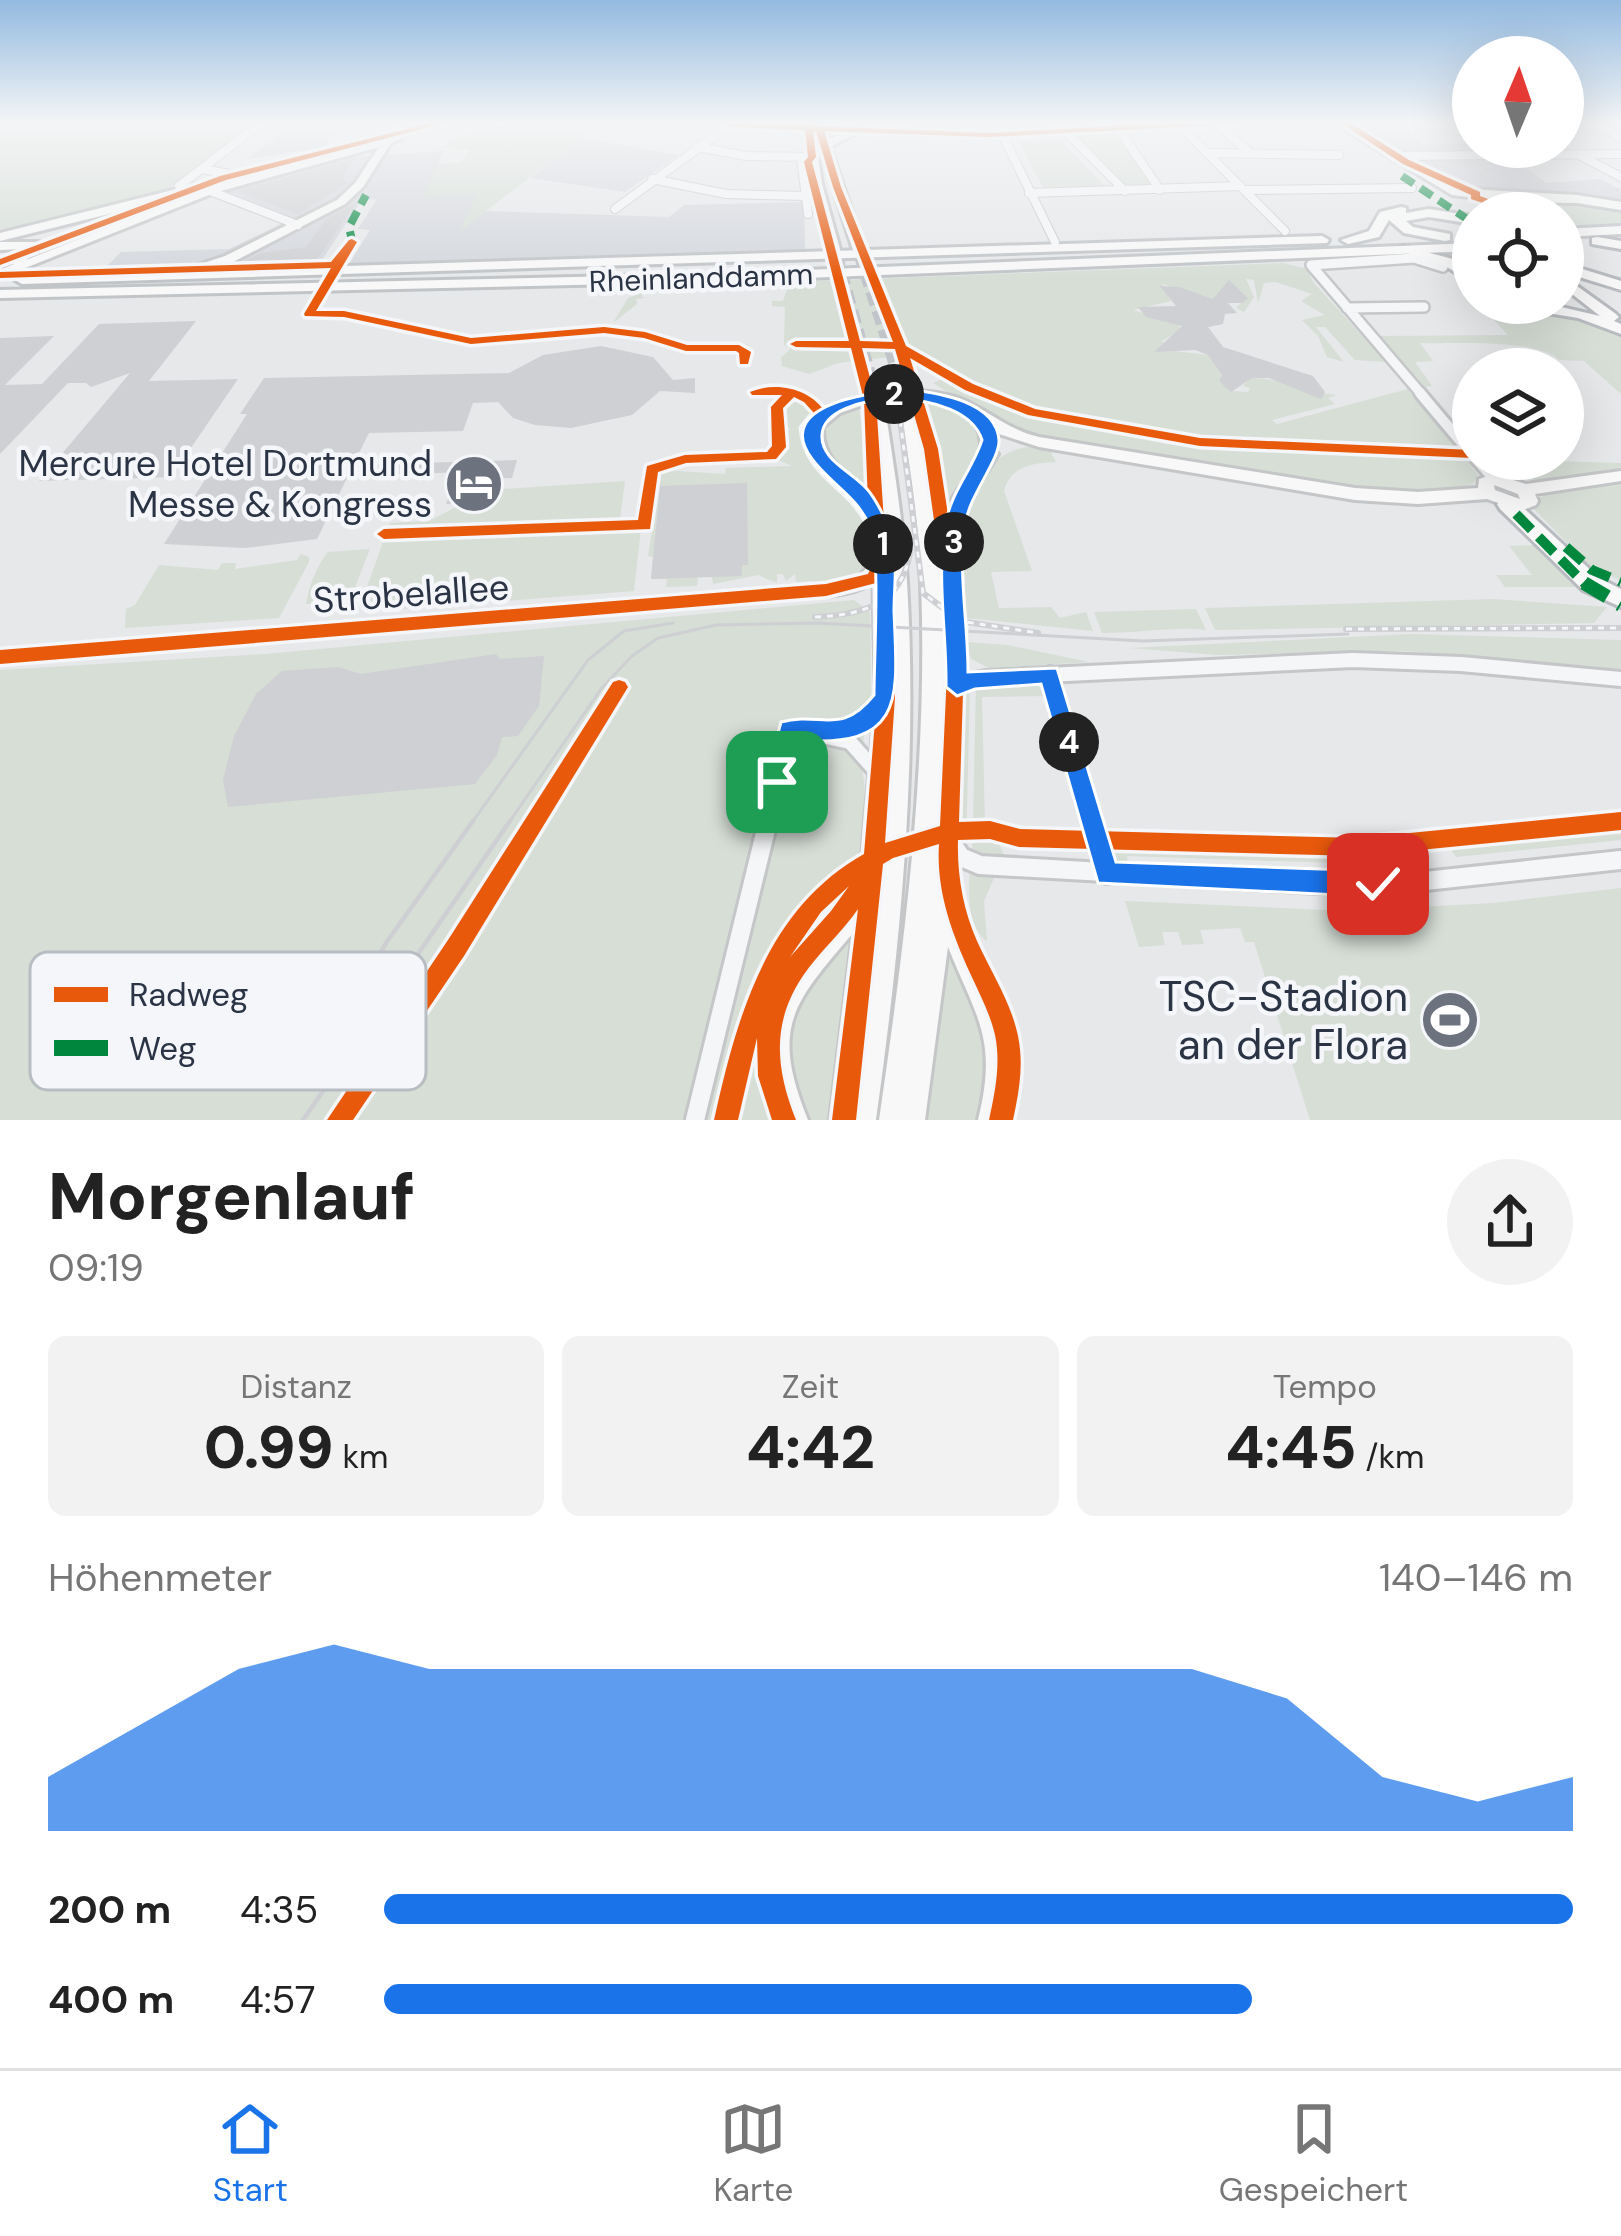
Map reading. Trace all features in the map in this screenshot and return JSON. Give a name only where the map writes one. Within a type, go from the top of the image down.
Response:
[{"type":"main road","points":[[0,237],[259,174]]},
{"type":"main road","points":[[356,197],[366,174]]},
{"type":"main road","points":[[174,274],[236,256],[356,197],[370,174]]},
{"type":"main road","points":[[812,174],[836,253]]},
{"type":"main road","points":[[834,174],[860,253]]},
{"type":"main road","points":[[1418,174],[1452,193]]},
{"type":"main road","points":[[2,272],[207,189]]},
{"type":"main road","points":[[1445,190],[1496,199],[1580,197],[1621,208]]},
{"type":"main road","points":[[1445,190],[1452,197]]},
{"type":"main road","points":[[1348,240],[1374,234],[1392,212],[1446,208],[1450,204],[1445,190]]},
{"type":"main road","points":[[1584,201],[1621,208]]},
{"type":"main road","points":[[1444,237],[1409,230],[1395,219],[1406,213],[1452,215]]},
{"type":"main road","points":[[1584,233],[1620,235]]},
{"type":"main road","points":[[1584,242],[1620,235]]},
{"type":"main road","name":"Rheinlanddamm","points":[[2,272],[244,273],[1452,237]]},
{"type":"main road","points":[[0,246],[35,245],[2,272]]},
{"type":"main road","name":"Rheinlanddamm","points":[[0,294],[700,279],[1452,248]]},
{"type":"main road","points":[[1403,250],[1452,264]]},
{"type":"main road","points":[[236,256],[229,265],[244,273]]},
{"type":"main road","points":[[1584,278],[1621,286]]},
{"type":"main road","points":[[1584,286],[1621,309]]},
{"type":"main road","points":[[0,306],[55,293]]},
{"type":"main road","points":[[1584,293],[1621,327]]},
{"type":"main road","points":[[1584,315],[1621,327]]},
{"type":"main road","points":[[883,533],[861,494],[818,456],[812,440],[818,420],[855,400],[908,394],[957,403],[1011,435],[1040,442],[1355,494],[1508,494],[1621,476]]},
{"type":"main road","points":[[893,1120],[922,860],[932,698],[930,563],[906,398]]},
{"type":"main road","points":[[844,1120],[873,869],[886,697],[878,408],[896,530],[901,698],[893,862],[862,1120]]},
{"type":"main road","points":[[948,621],[959,503],[985,459],[990,440],[979,417]]},
{"type":"main road","points":[[911,1120],[940,878],[950,696],[948,621],[931,482],[916,442]]},
{"type":"main road","points":[[985,459],[1006,444],[1040,442]]},
{"type":"main road","points":[[1508,494],[1585,570],[1621,586]]},
{"type":"main road","points":[[1508,494],[1591,584],[1621,599]]},
{"type":"main road","points":[[794,1120],[779,1088],[775,1040],[791,986],[849,919],[873,869]]},
{"type":"main road","points":[[940,878],[948,916],[998,1025],[1002,1087],[992,1120]]},
{"type":"street","points":[[179,186],[195,174]]},
{"type":"street","points":[[615,209],[659,174]]},
{"type":"street","points":[[807,174],[808,214]]},
{"type":"street","points":[[1020,174],[1050,246]]},
{"type":"street","points":[[1108,174],[1126,192]]},
{"type":"street","points":[[1150,174],[1160,190]]},
{"type":"street","points":[[1228,174],[1285,231]]},
{"type":"street","points":[[652,179],[726,194],[807,196]]},
{"type":"street","points":[[1029,193],[1412,188]]},
{"type":"street","points":[[207,189],[298,225]]},
{"type":"street","points":[[1443,267],[1414,258],[1310,266],[1452,430]]},
{"type":"street","points":[[1347,308],[1424,307]]},
{"type":"street","points":[[1496,480],[1508,494]]},
{"type":"street","points":[[826,590],[865,582],[878,572],[883,556]]},
{"type":"street","points":[[826,590],[860,595],[877,606],[886,622]]},
{"type":"street","name":"Strobelallee","points":[[0,657],[826,590]]},
{"type":"street","points":[[950,696],[973,680],[1353,661],[1461,664],[1621,679]]},
{"type":"street","points":[[1049,674],[1107,874]]},
{"type":"street","points":[[833,733],[871,716],[886,697]]},
{"type":"street","points":[[695,1120],[790,729],[833,733],[866,752],[879,782]]},
{"type":"street","points":[[943,824],[952,848],[980,866],[1107,874],[1378,884],[1621,860]]},
{"type":"shaded area","points":[[0,174],[188,174],[166,191],[0,233]]},
{"type":"shaded area","points":[[281,174],[434,174],[424,196],[477,194],[461,230],[486,211],[669,217],[684,205],[804,202],[805,250],[348,266],[370,230],[358,229],[377,199],[361,201],[320,263],[103,270],[121,252],[229,249],[293,218],[222,190]]},
{"type":"shaded area","points":[[433,174],[534,174],[459,232],[477,194],[423,197]]},
{"type":"shaded area","points":[[535,174],[651,174],[625,192],[530,178]]},
{"type":"shaded area","points":[[1036,174],[1094,174],[1105,186],[1043,187]]},
{"type":"shaded area","points":[[1114,174],[1145,174],[1154,188],[1129,189]]},
{"type":"shaded area","points":[[1438,174],[1534,174],[1546,183],[1601,179],[1621,190],[1621,202],[1584,192],[1464,189]]},
{"type":"shaded area","points":[[1584,204],[1621,212],[1621,224],[1584,227]]},
{"type":"shaded area","points":[[1283,263],[1307,269],[1313,282],[1386,362],[1355,360],[1325,327],[1316,327],[1344,362],[1327,357],[1318,336],[1302,320],[1325,315],[1301,301],[1312,294],[1276,282],[1264,283],[1258,303],[1254,280],[1246,279],[1254,297],[1244,312],[1236,308],[1247,297],[1230,281],[1214,299],[1162,284],[1171,301],[1133,310],[1179,325],[1181,330],[1162,341],[1165,346],[1158,349],[1208,355],[1231,391],[1248,392],[1250,388],[1243,386],[1250,378],[1259,378],[1319,398],[1320,393],[1336,395],[1328,398],[1335,404],[1272,420],[1277,424],[1408,389],[1452,443],[1452,480],[1476,480],[1438,491],[1327,486],[1035,436],[1005,428],[933,383],[943,379],[897,356],[838,363],[809,374],[782,366],[781,358],[790,349],[784,345],[785,307],[772,306],[772,301],[783,301],[788,287],[645,293],[641,296],[645,298],[636,299],[637,304],[613,323],[628,298],[658,287]]},
{"type":"shaded area","points":[[1584,321],[1621,337],[1621,394],[1584,361],[1584,348],[1494,344],[1420,343],[1433,361],[1415,362],[1432,386],[1424,387],[1377,336],[1508,335],[1498,324]]},
{"type":"shaded area","points":[[916,398],[956,407],[977,423],[982,449],[956,490],[948,526],[931,443]]},
{"type":"shaded area","points":[[795,400],[811,409],[800,434],[811,462],[846,497],[865,525],[869,544],[863,567],[845,578],[820,581],[796,582],[795,574],[786,581],[783,574],[777,574],[777,583],[758,575],[713,584],[712,577],[698,577],[697,586],[666,587],[667,579],[651,579],[653,557],[648,556],[662,470],[725,474],[726,468],[792,466],[778,460],[790,429],[784,423],[783,407]]},
{"type":"shaded area","points":[[858,404],[872,493],[823,452],[823,433],[829,421]]},
{"type":"shaded area","points":[[1026,447],[1049,449],[1056,462],[1024,468],[1007,483],[1004,491],[1032,571],[991,572],[999,608],[1051,607],[1060,618],[1086,612],[1093,631],[967,618],[965,543],[974,493],[985,472],[1002,457]]},
{"type":"shaded area","points":[[1584,462],[1621,463],[1621,470],[1584,476]]},
{"type":"shaded area","points":[[625,481],[620,519],[642,519],[634,591],[373,611],[360,606],[390,523],[429,521],[489,490]]},
{"type":"shaded area","points":[[1621,482],[1621,581],[1587,564],[1534,509],[1547,494]]},
{"type":"shaded area","points":[[1537,545],[1581,584],[1505,587],[1496,575],[1532,575],[1509,546]]},
{"type":"shaded area","points":[[370,549],[348,605],[314,615],[319,604],[306,604],[307,597],[328,552]]},
{"type":"shaded area","points":[[301,554],[309,562],[279,618],[125,628],[126,609],[135,605],[159,565],[218,570],[222,563],[236,563],[235,569],[297,560]]},
{"type":"shaded area","points":[[1493,599],[1607,607],[1594,623],[1215,630],[1205,608]]},
{"type":"shaded area","points":[[854,600],[870,612],[871,692],[860,762],[864,812],[830,1120],[0,1120],[0,670],[265,654]]},
{"type":"shaded area","points":[[1196,609],[1206,630],[1102,633],[1094,612]]},
{"type":"shaded area","points":[[1411,634],[1621,640],[1621,669],[1403,651],[1217,655],[1130,648]]},
{"type":"shaded area","points":[[966,642],[1007,645],[1089,662],[989,668],[971,659]]},
{"type":"shaded area","points":[[1023,681],[1045,689],[1046,696],[982,697],[985,825],[973,825],[976,684]]},
{"type":"shaded area","points":[[970,685],[966,851],[955,820],[953,778],[958,699]]},
{"type":"shaded area","points":[[1621,826],[1621,840],[1456,857],[1447,843]]},
{"type":"shaded area","points":[[973,837],[998,841],[1004,855],[984,901],[987,941],[970,908]]},
{"type":"shaded area","points":[[1107,845],[1358,850],[1364,864],[1127,856],[1128,868],[1115,862]]},
{"type":"shaded area","name":"TSC-Stadion an der Flora","points":[[1621,888],[1621,1120],[1310,1120],[1254,942],[1245,942],[1240,928],[1200,930],[1204,944],[1182,945],[1178,932],[1162,932],[1165,945],[1139,947],[1125,901],[1347,911],[1493,903]]},
{"type":"shaded area","points":[[947,939],[982,1008],[994,1060],[978,1120],[927,1120]]},
{"type":"building","points":[[298,174],[345,174],[342,179],[348,183],[298,214],[237,191]]},
{"type":"building","points":[[356,203],[316,261],[242,262],[261,253],[306,247],[326,219]]},
{"type":"building","points":[[1229,280],[1248,298],[1243,303],[1228,303],[1237,313],[1225,314],[1223,324],[1208,327],[1223,347],[1313,376],[1325,392],[1321,399],[1269,378],[1252,378],[1231,392],[1219,381],[1222,376],[1208,355],[1195,350],[1154,352],[1182,326],[1146,317],[1138,307],[1176,306],[1160,286],[1213,299]]},
{"type":"building","points":[[196,321],[149,381],[238,379],[171,477],[39,481],[130,373],[91,387],[68,383],[0,454],[0,338],[54,336],[5,385],[42,384],[99,324]]},
{"type":"building","points":[[601,346],[653,357],[673,380],[695,378],[695,393],[660,391],[632,415],[571,428],[513,418],[498,402],[473,403],[463,431],[369,433],[353,465],[517,460],[512,478],[489,479],[484,492],[465,503],[446,504],[451,490],[459,490],[466,472],[348,476],[317,539],[245,548],[164,544],[247,414],[240,414],[264,378],[509,373],[543,355]]},
{"type":"building","points":[[747,483],[748,565],[742,565],[742,576],[651,579],[660,486]]},
{"type":"building","points":[[496,654],[500,659],[544,656],[539,706],[518,736],[502,737],[497,755],[475,784],[228,807],[223,780],[234,736],[256,694],[282,671],[338,667],[361,674]]},
{"type":"tunnel","points":[[835,253],[875,396]]},
{"type":"tunnel","points":[[860,253],[906,396]]},
{"type":"tunnel","points":[[874,393],[876,400]]},
{"type":"tram line","points":[[471,824],[588,660],[624,631],[673,623]]},
{"type":"tram line","points":[[508,824],[601,689],[632,656],[658,638],[716,625],[818,623],[1143,641],[1348,634]]},
{"type":"tram line","points":[[381,952],[473,821]]},
{"type":"tram line","points":[[419,952],[510,821]]},
{"type":"tram line","points":[[303,1120],[324,1090]]},
{"type":"railway","points":[[897,397],[923,593],[960,621],[1038,633]]},
{"type":"railway","points":[[815,617],[878,603],[899,584],[910,552]]},
{"type":"railway","points":[[1346,629],[1621,628]]},
{"type":"marked path","points":[[1402,176],[1452,209]]},
{"type":"marked path","points":[[353,246],[349,227],[366,195]]},
{"type":"marked path","points":[[1516,514],[1593,592],[1621,605]]},
{"type":"marked path","points":[[1566,547],[1592,570],[1621,582]]},
{"type":"cycle path","points":[[0,262],[238,174]]},
{"type":"cycle path","points":[[0,657],[826,590],[873,578],[879,568],[870,400],[811,174]]},
{"type":"cycle path","points":[[833,174],[896,332],[931,449],[957,627],[950,881],[959,922],[1007,1037],[1008,1088],[1001,1120]]},
{"type":"cycle path","points":[[1433,174],[1473,192]]},
{"type":"cycle path","points":[[0,275],[334,265],[352,242],[309,314]]},
{"type":"cycle path","points":[[309,314],[344,314],[471,341],[604,330],[645,335],[686,348],[739,348],[745,352],[744,362]]},
{"type":"cycle path","points":[[796,344],[896,345],[969,387],[1032,412],[1200,442],[1452,453]]},
{"type":"cycle path","points":[[756,392],[793,393],[815,405],[820,413],[808,428],[815,455],[875,523]]},
{"type":"cycle path","points":[[384,534],[645,525],[652,469],[685,459],[771,456],[779,447],[777,407],[789,395]]},
{"type":"cycle path","points":[[844,1120],[873,869],[886,697],[883,557]]},
{"type":"cycle path","points":[[426,992],[619,687]]},
{"type":"cycle path","points":[[726,1120],[749,1026],[787,941],[814,905],[847,874],[888,851],[938,835],[979,829],[1019,838],[1359,847],[1621,821]]},
{"type":"cycle path","points":[[784,1120],[770,1076],[773,1012],[792,972],[846,909],[863,878]]},
{"type":"cycle path","points":[[339,1120],[359,1090]]},
{"type":"place","name":"Mercure Hotel Dortmund Messe & Kongress","points":[[474,484]]},
{"type":"place","name":"TSC-Stadion an der Flora","points":[[1450,1020]]},
{"type":"route","points":[[777,782],[790,729],[833,733],[850,728],[878,710],[886,697],[883,533],[872,507],[818,456],[812,440],[815,425],[833,408],[855,400],[878,395],[936,397],[973,412],[985,424],[990,440],[985,459],[963,492],[956,521],[951,574],[958,627],[957,687],[973,680],[1049,674],[1107,874],[1378,884]]}]
